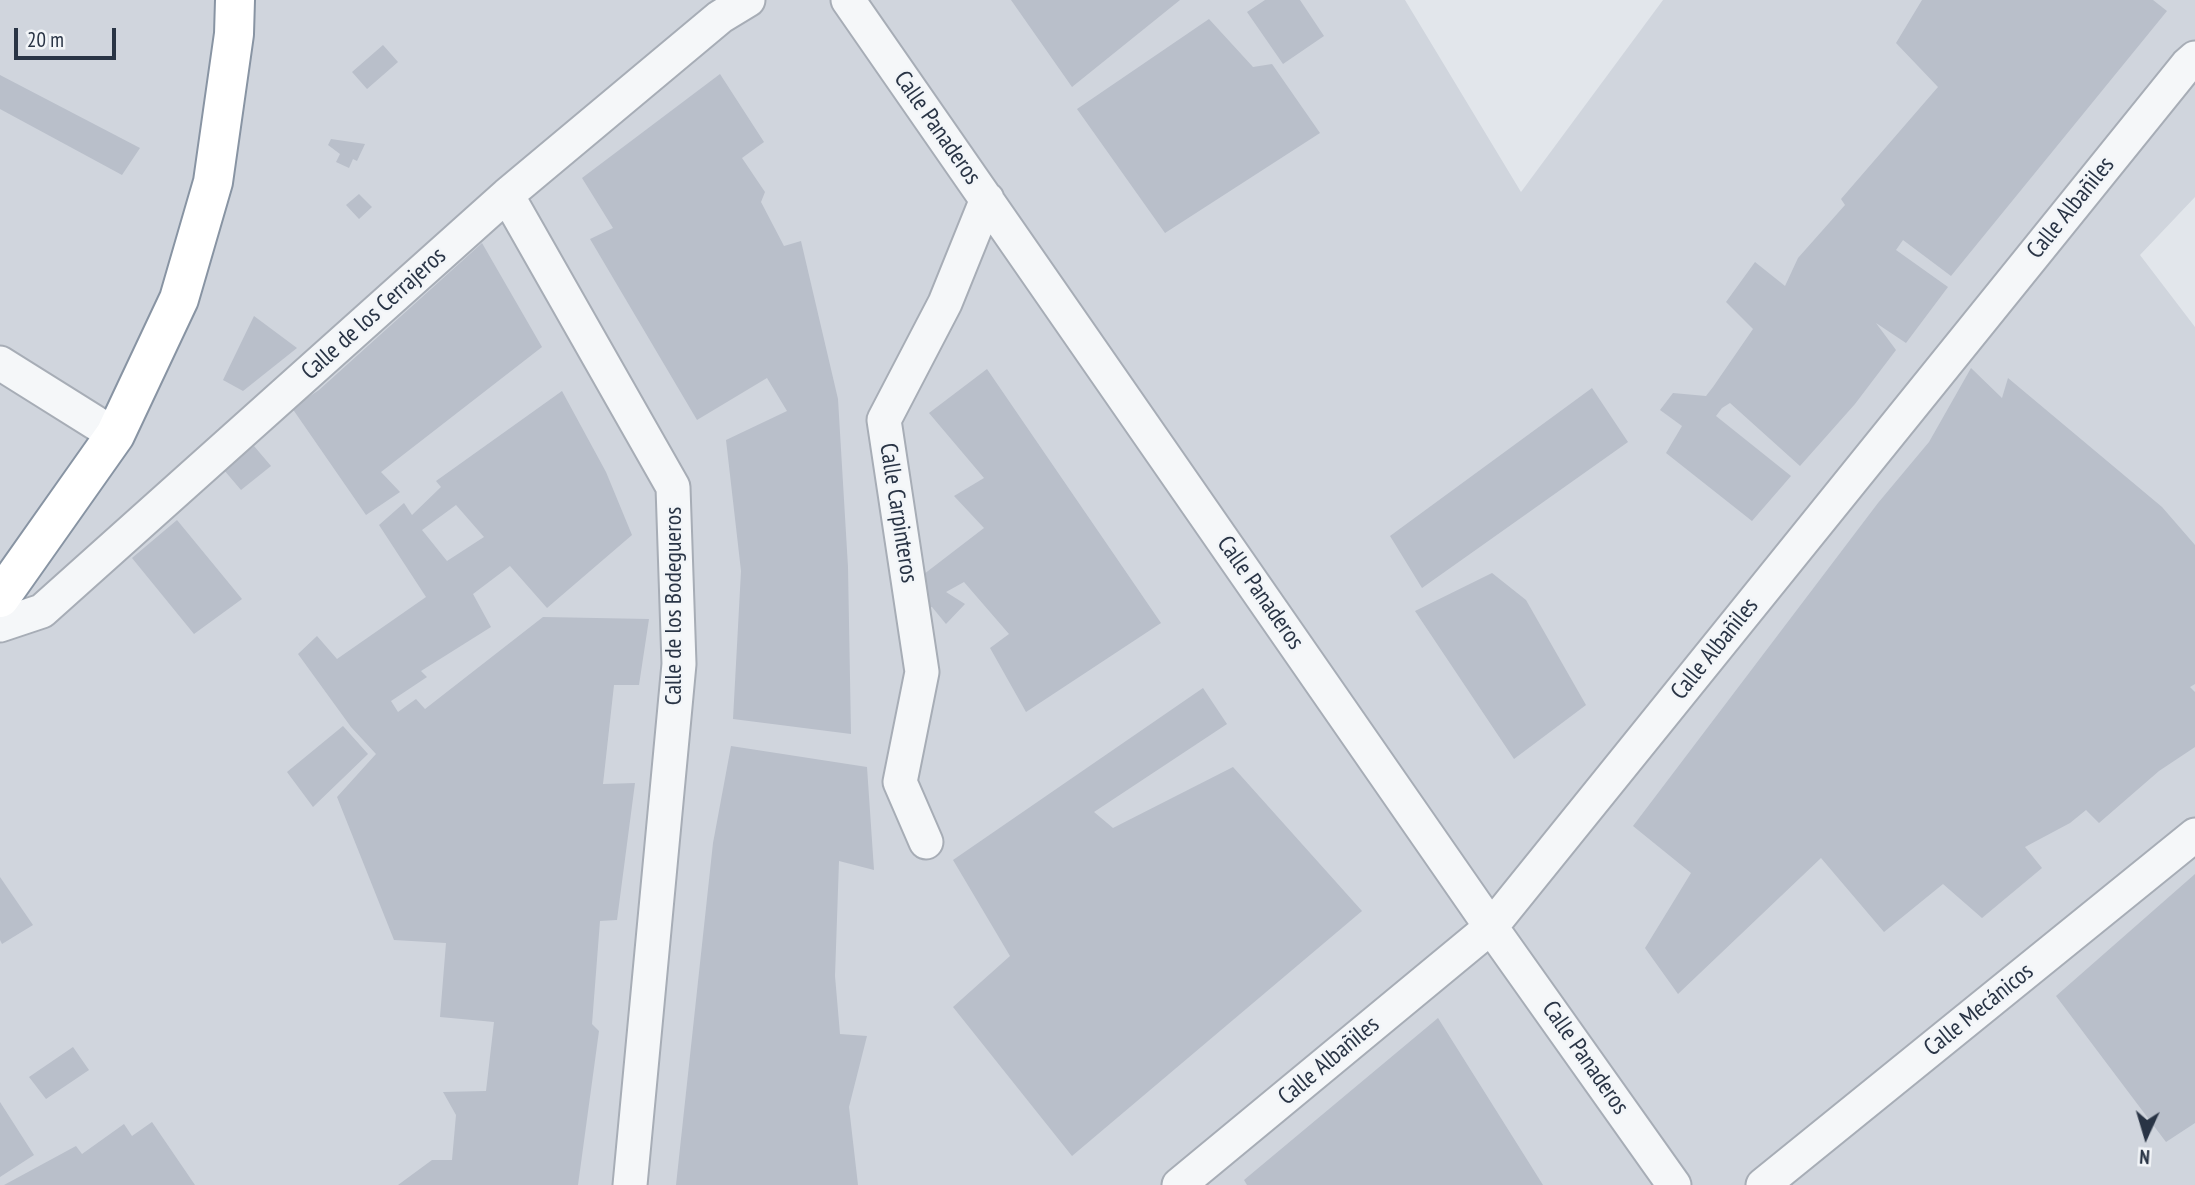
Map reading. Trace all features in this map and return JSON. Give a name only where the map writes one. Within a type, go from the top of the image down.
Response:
[{"type":"highway","points":[[0,598],[115,435],[179,299],[213,182],[234,34],[235,0]]},
{"type":"street","name":"Calle de los Cerrajeros","points":[[0,625],[43,611],[507,195],[720,17],[748,0]]},
{"type":"street","name":"Calle Panaderos","points":[[848,0],[1491,927],[1674,1185]]},
{"type":"street","name":"Calle Albañiles","points":[[1179,1185],[1491,927],[2195,58]]},
{"type":"street","name":"Calle de los Bodegueros","points":[[507,195],[673,487],[679,664],[630,1185]]},
{"type":"street","name":"Calle Carpinteros","points":[[926,842],[900,782],[922,672],[884,420],[945,303],[986,199]]},
{"type":"street","points":[[0,363],[115,435]]},
{"type":"street","name":"Calle Mecánicos","points":[[1763,1185],[2195,835]]},
{"type":"shaded area","points":[[0,0],[1405,0],[1521,192],[1663,0],[2195,0],[2195,197],[2140,255],[2195,327],[2195,1185],[0,1185]]},
{"type":"building","points":[[1011,0],[1180,0],[1072,87]]},
{"type":"building","points":[[1265,0],[1300,0],[1324,36],[1283,64],[1247,12]]},
{"type":"building","points":[[1922,0],[2153,0],[2167,11],[1951,276],[1903,240],[1896,250],[1948,287],[1906,343],[1876,323],[1896,350],[1855,404],[1800,466],[1730,403],[1722,408],[1716,416],[1791,476],[1752,521],[1666,453],[1682,426],[1660,410],[1673,393],[1706,396],[1753,329],[1726,302],[1755,262],[1785,286],[1798,258],[1845,205],[1841,199],[1938,87],[1896,43]]},
{"type":"building","points":[[1209,19],[1253,67],[1272,64],[1320,133],[1165,233],[1077,109]]},
{"type":"building","points":[[383,45],[398,62],[367,89],[352,72]]},
{"type":"building","points":[[720,74],[764,142],[742,158],[765,192],[761,202],[784,246],[801,241],[838,399],[848,567],[851,734],[733,719],[741,571],[726,440],[787,411],[767,378],[697,420],[590,239],[613,228],[582,178]]},
{"type":"building","points":[[0,75],[140,148],[122,175],[0,109]]},
{"type":"building","points":[[331,139],[365,144],[357,161],[353,159],[349,168],[336,162],[340,154],[328,145]]},
{"type":"building","points":[[359,194],[372,207],[359,219],[346,205]]},
{"type":"building","points":[[482,243],[542,347],[381,472],[400,492],[366,515],[292,408],[319,390]]},
{"type":"building","points":[[254,316],[297,348],[243,391],[223,380]]},
{"type":"building","points":[[1971,368],[2002,398],[2008,378],[2162,507],[2195,545],[2195,684],[2190,687],[2195,692],[2195,747],[2159,771],[2099,823],[2086,810],[2070,823],[2025,847],[2042,868],[1982,918],[1943,884],[1884,932],[1821,858],[1678,994],[1645,948],[1691,873],[1633,826],[1878,503],[1929,442]]},
{"type":"building","points":[[987,369],[1161,623],[1026,712],[990,648],[1009,634],[964,582],[946,592],[965,604],[946,624],[932,607],[919,610],[915,581],[984,528],[954,496],[984,478],[929,413]]},
{"type":"building","points":[[1592,388],[1628,442],[1422,588],[1390,536]]},
{"type":"building","points":[[562,391],[606,472],[632,535],[547,608],[510,566],[473,594],[491,627],[421,671],[427,677],[391,701],[398,712],[416,699],[425,709],[543,617],[649,619],[639,685],[614,685],[603,784],[635,783],[617,920],[600,921],[592,1024],[599,1031],[578,1185],[398,1185],[432,1160],[452,1160],[456,1115],[443,1092],[486,1091],[494,1022],[440,1017],[446,943],[394,940],[337,797],[376,754],[351,727],[298,654],[317,636],[337,659],[426,597],[379,525],[404,503],[412,515],[441,487],[436,481]],"holes":[[[456,505],[484,537],[447,561],[422,530]]]},
{"type":"building","points":[[254,446],[271,466],[241,490],[224,470]]},
{"type":"building","points":[[177,520],[242,599],[194,634],[132,558]]},
{"type":"building","points":[[1492,573],[1526,600],[1586,705],[1514,759],[1415,611]]},
{"type":"building","points":[[1203,688],[1227,724],[1094,812],[1113,828],[1233,767],[1362,911],[1072,1156],[953,1007],[1010,956],[953,860]]},
{"type":"building","points":[[343,726],[368,754],[313,807],[287,772]]},
{"type":"building","points":[[731,746],[867,767],[874,870],[839,861],[835,976],[840,1034],[867,1036],[849,1107],[858,1185],[676,1185],[713,843]]},
{"type":"building","points":[[2195,874],[2195,1123],[2166,1142],[2056,996]]},
{"type":"building","points":[[0,877],[33,925],[2,944],[0,940]]},
{"type":"building","points":[[1438,1018],[1543,1185],[1247,1185],[1244,1180]]},
{"type":"building","points":[[73,1047],[89,1070],[46,1099],[29,1077]]},
{"type":"building","points":[[0,1102],[34,1155],[0,1177]]},
{"type":"building","points":[[152,1122],[195,1185],[4,1185],[76,1146],[82,1154],[124,1124],[132,1136]]}]
